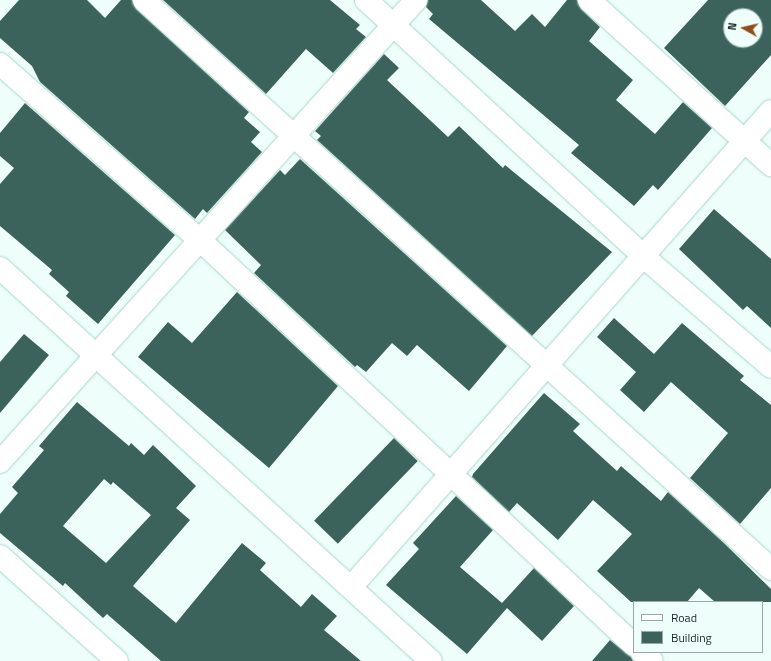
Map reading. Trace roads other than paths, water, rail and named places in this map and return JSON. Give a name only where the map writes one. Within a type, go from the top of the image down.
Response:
[{"type":"street","points":[[144,0],[548,364],[771,568]]},
{"type":"street","points":[[366,0],[643,256],[771,367]]},
{"type":"street","points":[[0,462],[201,241],[416,0]]},
{"type":"street","points":[[589,0],[771,165]]},
{"type":"street","points":[[0,64],[201,241],[449,476],[633,644]]},
{"type":"street","points":[[352,586],[771,111]]},
{"type":"street","points":[[0,268],[352,586],[431,661]]},
{"type":"street","points":[[0,556],[117,661]]},
{"type":"street","points":[[643,653],[652,661]]}]
